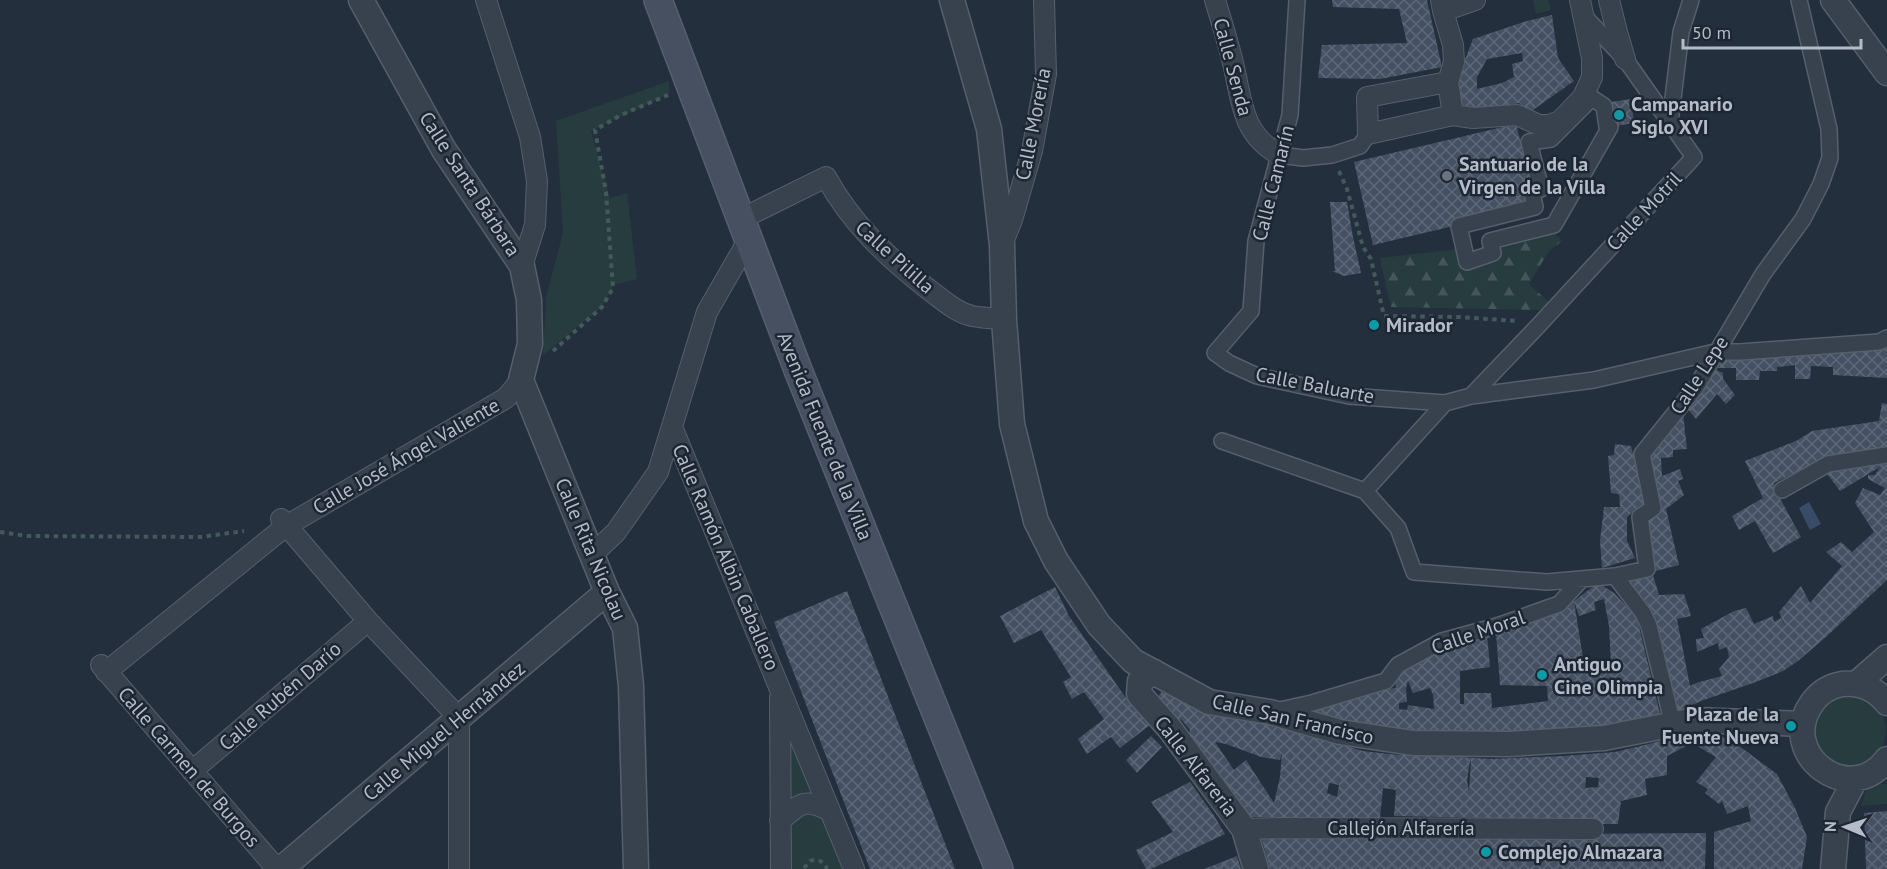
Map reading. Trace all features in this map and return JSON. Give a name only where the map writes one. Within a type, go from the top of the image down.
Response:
[{"type":"main road","name":"Avenida Fuente de la Villa","points":[[658,0],[798,370],[999,869]]},
{"type":"street","name":"Calle Santa Bárbara","points":[[361,0],[444,150],[522,266],[529,300],[531,344],[521,380]]},
{"type":"street","points":[[486,0],[530,137],[537,181],[535,225],[522,266]]},
{"type":"street","name":"Calle San Francisco","points":[[952,0],[989,129],[1002,244],[1004,320],[1012,424],[1036,521],[1056,561],[1099,625],[1133,661],[1209,702],[1270,712],[1340,732],[1413,743],[1509,744],[1604,738],[1684,723]]},
{"type":"street","name":"Calle Morería","points":[[1002,244],[1012,220],[1032,151],[1046,74],[1044,0]]},
{"type":"street","name":"Calle Senda","points":[[1215,0],[1247,123],[1267,148],[1280,155]]},
{"type":"street","name":"Calle Camarín","points":[[1215,353],[1251,311],[1256,240],[1290,115],[1297,0]]},
{"type":"street","points":[[1453,115],[1448,82],[1454,62],[1453,45],[1442,6],[1475,0]]},
{"type":"street","points":[[1609,0],[1625,59]]},
{"type":"street","points":[[1670,123],[1681,32],[1691,0]]},
{"type":"street","name":"Calle Lepe","points":[[1615,576],[1647,569],[1640,517],[1653,508],[1642,454],[1696,387],[1762,274],[1803,219],[1821,184],[1830,158],[1829,129],[1798,0]]},
{"type":"street","points":[[1833,0],[1887,73]]},
{"type":"street","points":[[1368,134],[1453,115],[1473,118],[1516,115],[1539,125],[1550,125],[1560,121],[1583,97],[1592,77],[1592,58],[1582,8]]},
{"type":"street","name":"Calle Motril","points":[[1471,396],[1694,157],[1625,59],[1582,8]]},
{"type":"street","points":[[1280,155],[1303,158],[1332,155],[1360,146],[1368,134],[1367,97],[1448,82]]},
{"type":"street","points":[[1592,98],[1604,106],[1607,127],[1610,127],[1554,225],[1490,241],[1493,253],[1467,262],[1459,226],[1535,207],[1532,192],[1541,189],[1529,142],[1551,139],[1592,98]]},
{"type":"street","name":"Calle Pililla","points":[[745,229],[826,177],[854,221],[881,250],[909,274],[953,308],[971,316],[1004,320]]},
{"type":"street","points":[[592,555],[616,532],[658,472],[707,312],[745,229]]},
{"type":"street","points":[[1365,491],[1445,403],[1471,396],[1594,380],[1715,352],[1879,342],[1887,338]]},
{"type":"street","name":"Calle Baluarte","points":[[1215,353],[1229,363],[1257,376],[1338,394],[1445,403]]},
{"type":"street","name":"Calle José Ángel Valiente","points":[[103,669],[283,523],[506,398],[521,380]]},
{"type":"street","name":"Calle Rita Nicolau","points":[[521,380],[607,592],[625,627],[631,686],[636,869]]},
{"type":"street","name":"Calle Ramón Albin Caballero","points":[[672,428],[854,869]]},
{"type":"street","points":[[1221,441],[1365,491],[1398,528],[1414,572],[1547,582],[1615,576],[1643,613],[1684,723],[1803,724]]},
{"type":"street","points":[[1782,490],[1828,464],[1887,455]]},
{"type":"street","points":[[283,523],[368,621],[459,718],[459,869]]},
{"type":"street","name":"Calle Moral","points":[[1270,712],[1312,703],[1386,681],[1398,665],[1442,641],[1497,626],[1559,604],[1582,579]]},
{"type":"street","name":"Calle Miguel Hernández","points":[[279,869],[607,592]]},
{"type":"street","name":"Calle Rubén Darío","points":[[192,771],[368,621]]},
{"type":"street","points":[[1856,684],[1886,659]]},
{"type":"street","points":[[1884,700],[1886,659]]},
{"type":"street","name":"Calle Carmen de Burgos","points":[[103,669],[279,869]]},
{"type":"street","name":"Calle Alfareria","points":[[1154,672],[1140,681],[1139,694],[1170,729],[1244,830],[1256,869]]},
{"type":"street","points":[[1884,700],[1870,688],[1856,684],[1841,684],[1827,689],[1815,698],[1807,710],[1803,724],[1803,738],[1807,753],[1816,764],[1827,773],[1841,778],[1856,778],[1870,774],[1883,765],[1887,759]]},
{"type":"street","name":"Calle Ramón Albin Caballero","points":[[780,687],[781,869]]},
{"type":"street","points":[[1827,773],[1838,812],[1833,869]]},
{"type":"street","points":[[1838,812],[1856,778]]},
{"type":"street","points":[[780,821],[794,808],[803,804],[814,803],[830,811]]},
{"type":"street","name":"Callejón Alfarería","points":[[1244,830],[1276,828],[1593,829]]},
{"type":"path","points":[[521,380],[602,307],[613,288],[606,192],[595,130],[621,115],[669,94]]},
{"type":"path","points":[[1332,155],[1347,189],[1363,247],[1371,259],[1384,316],[1459,317],[1542,322]]},
{"type":"path","points":[[0,532],[27,536],[201,537],[283,523]]},
{"type":"path","points":[[804,869],[806,863],[817,860],[827,869]]},
{"type":"green space","points":[[1533,0],[1548,0],[1551,10],[1536,14]]},
{"type":"green space","points":[[669,81],[669,94],[591,131],[610,198],[627,193],[637,279],[613,285],[602,307],[543,355],[546,297],[563,233],[556,121]]},
{"type":"green space","points":[[1553,232],[1562,241],[1549,251],[1529,284],[1551,304],[1539,310],[1391,307],[1380,258],[1459,249],[1464,270],[1501,257],[1498,245]]},
{"type":"green space","points":[[1850,695],[1870,701],[1880,711],[1886,731],[1880,751],[1870,761],[1850,767],[1830,761],[1820,751],[1814,731],[1820,711],[1830,701]]},
{"type":"green space","points":[[789,725],[846,869],[789,869]]},
{"type":"green space","points":[[1887,784],[1887,804],[1861,806],[1866,790]]},
{"type":"water","points":[[1809,502],[1821,524],[1810,530],[1799,508]]},
{"type":"building","points":[[1332,0],[1427,0],[1442,67],[1380,79],[1318,78],[1322,45],[1407,43],[1399,9],[1333,7]]},
{"type":"building","points":[[1552,15],[1558,58],[1574,81],[1530,112],[1519,103],[1488,109],[1461,108],[1458,77],[1473,39]],"holes":[[[1522,53],[1523,61],[1512,64],[1514,77],[1502,83],[1477,89],[1477,77],[1487,59]]]},
{"type":"building","name":"Campanario Siglo XVI","points":[[1631,99],[1634,123],[1610,127],[1605,103]]},
{"type":"building","name":"Santuario de la Virgen de la Villa","points":[[1516,124],[1520,140],[1528,138],[1535,207],[1373,245],[1354,162]]},
{"type":"building","points":[[1330,202],[1347,202],[1361,273],[1344,276],[1332,271],[1335,271]]},
{"type":"building","points":[[1887,347],[1887,378],[1833,375],[1833,367],[1811,366],[1810,379],[1795,379],[1795,365],[1777,367],[1777,371],[1760,371],[1759,380],[1736,380],[1736,368],[1711,368],[1721,358]]},
{"type":"building","points":[[1711,368],[1723,373],[1723,379],[1735,395],[1726,404],[1717,394],[1696,419],[1687,408]]},
{"type":"building","points":[[1882,403],[1887,404],[1887,450],[1837,455],[1819,461],[1774,483],[1801,537],[1773,553],[1755,521],[1739,530],[1732,516],[1763,498],[1745,461],[1796,441],[1812,431],[1879,421]]},
{"type":"building","points":[[1683,413],[1687,449],[1673,450],[1673,457],[1661,458],[1662,476],[1680,469],[1683,479],[1678,481],[1684,495],[1666,509],[1679,565],[1652,572],[1645,519],[1647,456]]},
{"type":"building","points":[[1615,444],[1631,446],[1646,506],[1640,506],[1627,517],[1627,541],[1635,558],[1602,568],[1600,541],[1604,507],[1620,507],[1619,494],[1611,493],[1608,456],[1614,455]]},
{"type":"building","points":[[1887,460],[1887,580],[1827,636],[1783,671],[1677,712],[1655,623],[1648,604],[1627,580],[1652,572],[1659,595],[1684,594],[1691,616],[1677,619],[1690,686],[1722,676],[1719,669],[1729,657],[1727,647],[1719,650],[1718,643],[1697,652],[1696,639],[1704,638],[1701,629],[1734,611],[1746,608],[1754,624],[1773,616],[1774,622],[1781,618],[1786,628],[1779,612],[1801,586],[1810,603],[1842,566],[1826,552],[1841,542],[1852,552],[1874,532],[1855,503],[1863,488],[1880,495],[1885,488],[1868,479],[1868,475],[1875,475],[1880,467],[1840,491],[1825,471]]},
{"type":"building","points":[[1598,583],[1614,593],[1637,618],[1661,718],[1594,727],[1550,729],[1492,736],[1397,734],[1310,716],[1311,711],[1378,690],[1396,688],[1394,676],[1402,670],[1460,638],[1487,634],[1490,667],[1460,671],[1460,704],[1464,704],[1464,693],[1491,693],[1492,708],[1548,701],[1547,686],[1500,685],[1496,633],[1574,601]],"holes":[[[1604,599],[1609,626],[1611,664],[1584,664],[1574,601],[1579,616],[1596,610],[1594,602]],[[1408,681],[1413,693],[1430,688],[1434,709],[1408,705],[1407,710],[1399,709],[1399,703],[1407,702]]]},
{"type":"building","points":[[1055,587],[1069,616],[1128,701],[1150,725],[1120,748],[1111,737],[1087,754],[1078,739],[1104,719],[1084,692],[1072,699],[1063,682],[1071,677],[1041,630],[1014,643],[1000,616]]},
{"type":"building","points":[[847,591],[955,869],[870,869],[774,622]]},
{"type":"building","points":[[1164,689],[1363,751],[1398,755],[1490,759],[1563,756],[1615,752],[1695,733],[1721,736],[1739,746],[1777,774],[1807,837],[1802,869],[1714,869],[1714,832],[1751,821],[1748,806],[1727,814],[1722,801],[1719,804],[1705,793],[1708,789],[1696,782],[1716,757],[1692,743],[1667,756],[1667,775],[1645,779],[1647,795],[1621,801],[1618,824],[1594,824],[1594,820],[1394,816],[1396,790],[1383,788],[1380,818],[1249,817],[1188,738],[1190,730],[1181,719],[1177,724],[1156,699]],"holes":[[[1215,742],[1261,757],[1280,760],[1282,752],[1280,777],[1274,803],[1246,760],[1234,770]],[[1470,761],[1471,761],[1469,791],[1467,781]],[[1586,777],[1599,778],[1598,787],[1585,788]],[[1329,783],[1339,785],[1337,797],[1327,793]]]},
{"type":"building","points":[[1151,736],[1162,747],[1137,773],[1126,760]]},
{"type":"building","points":[[1190,782],[1225,834],[1151,869],[1146,869],[1136,850],[1173,832],[1151,802]]},
{"type":"building","points":[[1887,811],[1887,869],[1866,869],[1864,813]]},
{"type":"building","name":"Complejo Almazara","points":[[1706,833],[1705,869],[1270,869],[1261,836]]},
{"type":"building","points":[[1237,856],[1241,869],[1204,869]]},
{"type":"place","name":"Campanario Siglo XVI","points":[[1619,115]]},
{"type":"place","name":"Santuario de la Virgen de la Villa","points":[[1447,176]]},
{"type":"place","name":"Mirador","points":[[1374,325]]},
{"type":"place","name":"Antiguo Cine Olimpia","points":[[1542,675]]},
{"type":"place","name":"Plaza de la Fuente Nueva","points":[[1791,726]]},
{"type":"place","name":"Complejo Almazara","points":[[1486,852]]}]
